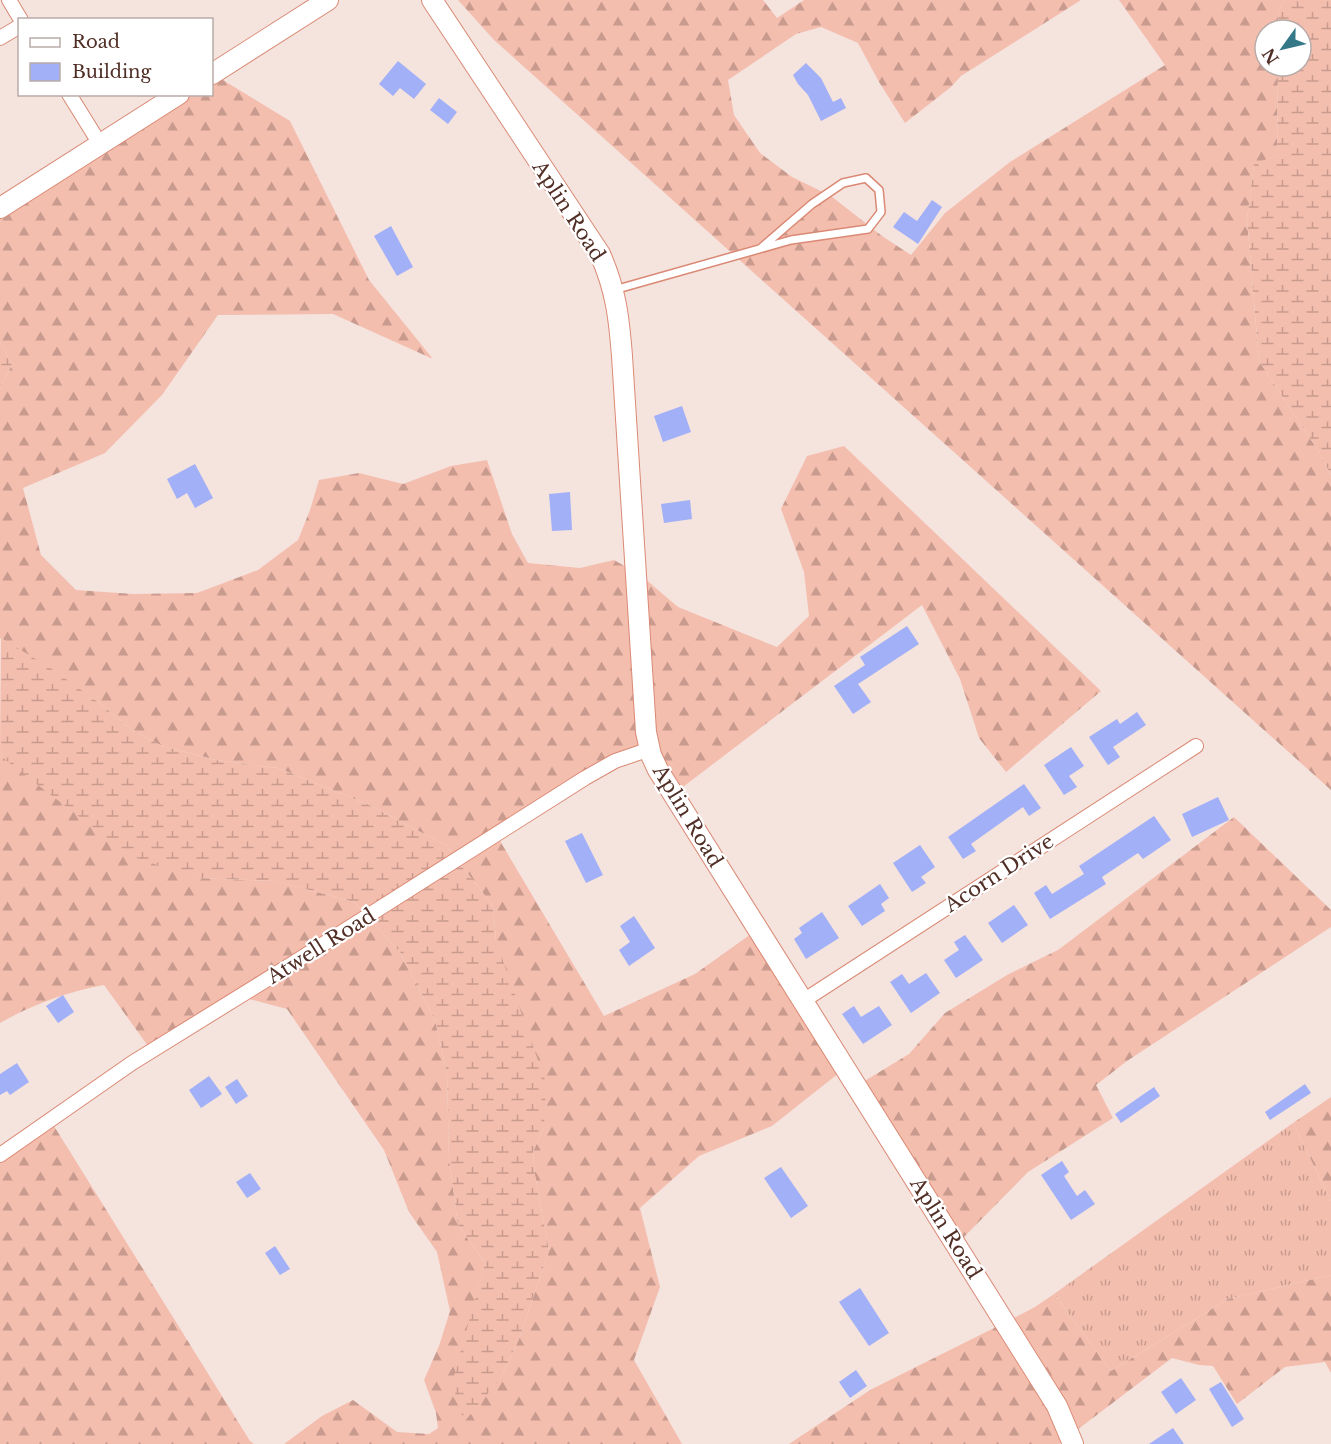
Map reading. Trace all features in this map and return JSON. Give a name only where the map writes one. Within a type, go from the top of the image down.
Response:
[{"type":"street","points":[[9,0],[20,18]]},
{"type":"street","points":[[213,73],[328,0]]},
{"type":"street","name":"Aplin Road","points":[[432,0],[600,254],[614,290],[619,315],[646,732],[658,770],[1057,1406],[1073,1444]]},
{"type":"street","points":[[0,38],[18,27]]},
{"type":"street","points":[[70,96],[100,144]]},
{"type":"street","points":[[0,208],[176,96]]},
{"type":"street","name":"Acorn Drive","points":[[802,1001],[1196,746]]},
{"type":"street","name":"Atwell Road","points":[[0,1155],[132,1063],[585,778],[615,761],[650,749]]},
{"type":"lane","points":[[614,290],[791,240],[868,229],[880,212],[879,190],[866,178],[843,183],[812,204],[761,248]]},
{"type":"green space","points":[[458,0],[763,0],[777,18],[804,0],[1081,0],[961,76],[951,87],[905,123],[858,43],[821,27],[796,34],[728,80],[734,115],[760,153],[792,177],[831,196],[882,236],[911,255],[945,213],[1010,162],[1165,65],[1119,0],[1285,0],[1279,10],[1279,18],[1253,18],[1253,78],[1278,78],[1277,155],[1254,165],[1247,219],[1259,361],[1319,452],[1331,475],[1331,790],[494,40]]},
{"type":"green space","points":[[1285,0],[1331,0],[1331,475],[1319,452],[1259,361],[1247,219],[1254,164],[1277,155],[1278,78],[1313,78],[1313,18],[1279,18],[1279,10]]},
{"type":"green space","points":[[218,77],[290,121],[369,280],[433,359],[333,314],[218,315],[162,395],[105,453],[23,488],[41,555],[76,590],[133,594],[197,593],[258,570],[298,540],[319,480],[359,473],[403,484],[451,466],[487,460],[512,534],[528,563],[580,568],[614,560],[628,568],[641,744],[613,755],[582,772],[453,855],[447,846],[369,805],[278,768],[216,760],[162,746],[132,730],[98,702],[0,639],[0,389],[12,364],[0,342],[0,216],[189,96],[213,96],[213,81]]},
{"type":"green space","points":[[0,342],[12,364],[0,389]]},
{"type":"green space","points":[[844,446],[1101,691],[1006,772],[979,738],[960,679],[922,605],[679,790],[665,766],[653,730],[644,578],[678,607],[777,647],[809,616],[804,572],[781,509],[807,456]]},
{"type":"green space","points":[[1,638],[49,667],[132,730],[162,746],[216,760],[278,768],[369,805],[447,846],[453,855],[363,912],[354,902],[276,881],[194,878],[131,856],[2,757],[0,750]]},
{"type":"green space","points":[[0,750],[2,757],[194,878],[276,881],[354,902],[363,912],[148,1046],[104,985],[50,999],[0,1023]]},
{"type":"green space","points":[[1234,817],[1331,910],[1331,927],[1127,1061],[1096,1085],[1113,1118],[1028,1172],[962,1239],[863,1082],[909,1054],[945,1013],[1007,975],[1058,950]]},
{"type":"green space","points":[[500,841],[604,1016],[695,974],[751,934],[839,1073],[772,1126],[699,1156],[640,1208],[660,1287],[634,1360],[682,1444],[284,1444],[322,1416],[353,1400],[397,1432],[429,1434],[438,1428],[436,1413],[424,1380],[439,1346],[450,1311],[437,1252],[409,1212],[384,1150],[287,1009],[249,999],[372,922],[400,952],[435,1020],[447,1074],[449,1158],[458,1225],[485,1263],[475,1301],[500,1379],[519,1339],[549,1251],[533,1152],[544,1127],[496,941],[493,906],[461,865]]},
{"type":"green space","points":[[461,865],[493,906],[496,941],[546,1083],[544,1127],[533,1152],[549,1251],[519,1339],[500,1379],[464,1422],[452,1383],[485,1263],[458,1225],[449,1158],[447,1074],[435,1020],[400,952],[372,922]]},
{"type":"green space","points":[[1331,1097],[1331,1201],[1293,1123]]},
{"type":"green space","points":[[1293,1123],[1331,1201],[1331,1275],[1228,1299],[1111,1371],[1054,1294]]},
{"type":"green space","points":[[54,1126],[254,1444],[0,1444],[0,1163]]},
{"type":"green space","points":[[1331,1275],[1331,1373],[1325,1362],[1285,1367],[1237,1404],[1213,1366],[1172,1358],[1077,1430],[1012,1319],[1054,1294],[1111,1371],[1228,1299]]},
{"type":"green space","points":[[998,1326],[1051,1410],[1064,1440],[1059,1444],[789,1444],[870,1390]]},
{"type":"building","points":[[398,61],[426,84],[414,99],[400,88],[393,96],[379,84]]},
{"type":"building","points":[[806,63],[821,78],[833,102],[841,98],[846,108],[821,121],[808,95],[793,75]]},
{"type":"building","points":[[439,98],[457,112],[448,124],[430,110]]},
{"type":"building","points":[[932,200],[942,207],[918,244],[893,227],[904,212],[917,221]]},
{"type":"building","points":[[391,226],[413,267],[397,276],[374,236]]},
{"type":"building","points":[[682,406],[691,432],[663,442],[654,416]]},
{"type":"building","points":[[195,464],[213,498],[195,508],[187,493],[177,499],[167,479]]},
{"type":"building","points":[[570,492],[572,530],[552,531],[549,494]]},
{"type":"building","points":[[690,500],[692,519],[664,523],[661,504]]},
{"type":"building","points":[[907,626],[919,644],[858,684],[871,702],[853,714],[834,686],[865,665],[860,657]]},
{"type":"building","points":[[1137,712],[1146,725],[1113,747],[1120,757],[1108,765],[1089,737],[1117,719],[1120,724]]},
{"type":"building","points":[[1071,747],[1084,766],[1069,776],[1077,787],[1064,795],[1044,765]]},
{"type":"building","points":[[1024,784],[1041,808],[1029,816],[1023,807],[971,844],[976,851],[963,859],[948,837]]},
{"type":"building","points":[[1218,797],[1229,820],[1192,837],[1182,814]]},
{"type":"building","points":[[1154,816],[1171,840],[1143,859],[1138,853],[1102,877],[1106,884],[1050,919],[1034,893],[1046,885],[1052,894],[1084,874],[1079,866]]},
{"type":"building","points":[[582,833],[603,875],[586,883],[565,841]]},
{"type":"building","points":[[920,845],[935,867],[921,877],[926,883],[912,892],[893,863]]},
{"type":"building","points":[[880,884],[889,898],[881,904],[885,911],[862,926],[848,906]]},
{"type":"building","points":[[1014,905],[1028,925],[1002,943],[988,923]]},
{"type":"building","points":[[822,912],[839,938],[806,959],[794,939],[802,933],[799,928]]},
{"type":"building","points":[[634,916],[655,948],[629,966],[619,950],[630,942],[620,926]]},
{"type":"building","points":[[965,935],[983,960],[956,978],[944,960],[959,950],[954,942]]},
{"type":"building","points":[[926,973],[940,993],[911,1013],[890,982],[902,974],[909,984]]},
{"type":"building","points":[[63,995],[74,1012],[58,1023],[46,1006]]},
{"type":"building","points":[[854,1006],[861,1017],[879,1006],[892,1025],[863,1044],[842,1014]]},
{"type":"building","points":[[17,1063],[29,1082],[10,1095],[7,1091],[0,1095],[0,1074]]},
{"type":"building","points":[[209,1076],[222,1094],[201,1108],[189,1090]]},
{"type":"building","points":[[237,1079],[248,1096],[236,1104],[225,1087]]},
{"type":"building","points":[[1305,1084],[1311,1093],[1270,1120],[1265,1112]]},
{"type":"building","points":[[1154,1087],[1160,1096],[1121,1123],[1115,1114]]},
{"type":"building","points":[[1062,1161],[1069,1172],[1064,1176],[1077,1196],[1085,1190],[1095,1204],[1071,1220],[1041,1175]]},
{"type":"building","points":[[781,1167],[808,1206],[791,1218],[764,1178]]},
{"type":"building","points":[[250,1173],[261,1189],[247,1198],[236,1182]]},
{"type":"building","points":[[275,1246],[290,1269],[280,1275],[265,1253]]},
{"type":"building","points":[[860,1288],[889,1333],[869,1346],[839,1302]]},
{"type":"building","points":[[856,1370],[867,1386],[850,1398],[839,1382]]},
{"type":"building","points":[[1181,1378],[1196,1400],[1176,1414],[1161,1392]]},
{"type":"building","points":[[1221,1382],[1244,1419],[1232,1427],[1209,1389]]},
{"type":"building","points":[[1173,1428],[1184,1444],[1149,1444]]}]
